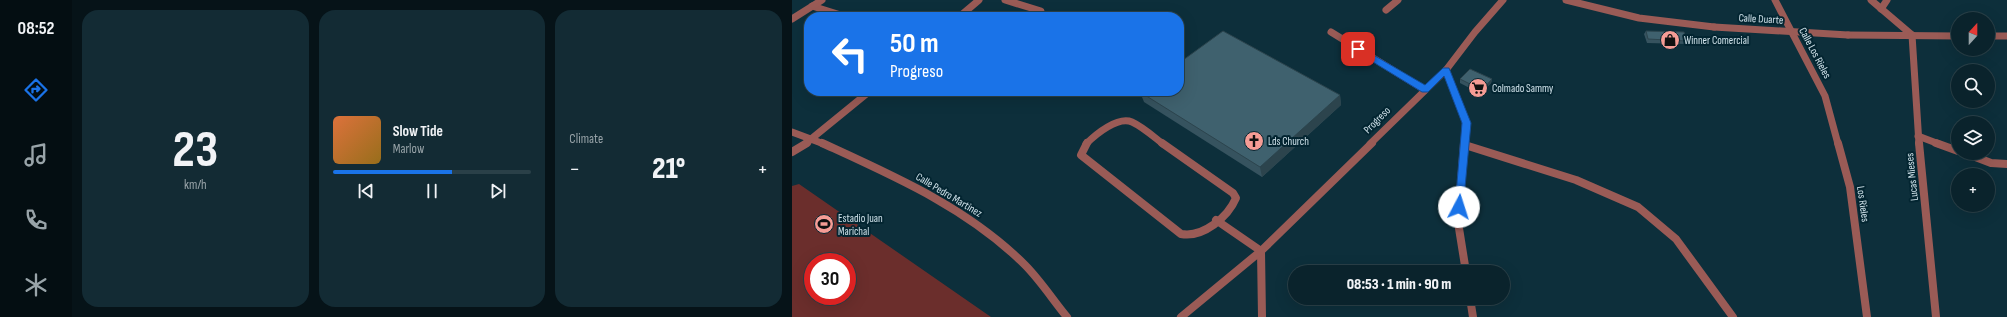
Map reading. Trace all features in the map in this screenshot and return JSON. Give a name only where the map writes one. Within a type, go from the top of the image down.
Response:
[{"type":"street","points":[[794,16],[822,0]]},
{"type":"street","points":[[965,12],[979,0]]},
{"type":"street","points":[[1005,0],[1041,12]]},
{"type":"street","points":[[1386,10],[1398,0]]},
{"type":"street","name":"Progreso","points":[[1181,317],[1261,251],[1446,70],[1475,32],[1503,0]]},
{"type":"street","name":"Calle Duarte","points":[[1566,0],[1644,20],[1714,27],[1848,35],[1951,36]]},
{"type":"street","name":"Calle Los Rieles","points":[[1775,0],[1825,96]]},
{"type":"street","points":[[1870,0],[1912,35]]},
{"type":"street","points":[[1881,9],[1886,0]]},
{"type":"street","points":[[812,6],[831,12]]},
{"type":"street","points":[[1331,32],[1425,90]]},
{"type":"street","name":"Lucas Mieses","points":[[1912,35],[1918,136],[1936,317]]},
{"type":"street","points":[[1995,36],[2007,36]]},
{"type":"street","points":[[1446,70],[1466,123],[1458,222],[1465,265]]},
{"type":"street","points":[[792,152],[813,139],[864,96]]},
{"type":"street","name":"Los Rieles","points":[[1825,96],[1850,187],[1868,317]]},
{"type":"street","points":[[1120,121],[1132,122],[1233,193],[1236,198],[1233,205],[1216,220],[1198,235],[1189,237],[1181,234],[1081,155],[1082,149],[1120,121]]},
{"type":"street","name":"Calle Pedro Martinez","points":[[792,132],[813,139],[899,178],[972,220],[1025,265],[1067,317]]},
{"type":"street","points":[[1918,136],[1951,148]]},
{"type":"street","points":[[1465,145],[1576,180],[1638,207],[1676,239],[1733,317]]},
{"type":"street","points":[[1986,160],[2007,164]]},
{"type":"street","points":[[1216,220],[1261,251],[1262,317]]},
{"type":"street","points":[[1471,305],[1474,317]]},
{"type":"shaded area","name":"Estadio Juan Marichal","points":[[799,184],[991,317],[792,317],[792,186]]},
{"type":"building","name":"Lds Church","points":[[1223,31],[1340,95],[1260,167],[1146,96],[1184,96],[1184,59]]},
{"type":"building","points":[[1646,31],[1684,32],[1686,41],[1648,39]]},
{"type":"building","name":"Colmado Sammy","points":[[1470,69],[1492,79],[1482,90],[1460,79]]},
{"type":"place","name":"Winner Comercial","points":[[1670,40]]},
{"type":"place","name":"Colmado Sammy","points":[[1478,88]]},
{"type":"place","name":"Lds Church","points":[[1254,141]]},
{"type":"place","name":"Estadio Juan Marichal","points":[[824,224]]},
{"type":"route","points":[[1358,49],[1425,90],[1446,70],[1466,123],[1459,207]]}]
